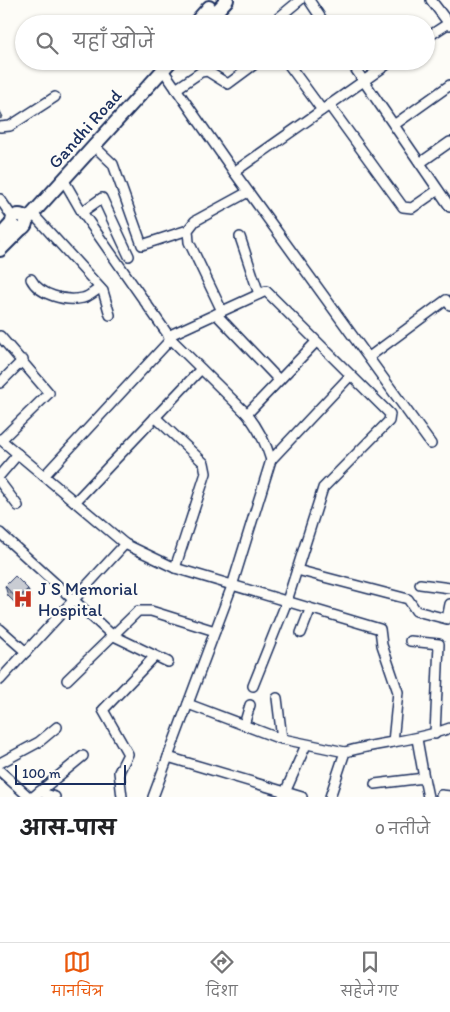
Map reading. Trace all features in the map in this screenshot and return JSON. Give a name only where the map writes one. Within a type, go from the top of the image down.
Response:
[{"type":"main road","points":[[202,15],[215,0]]},
{"type":"main road","points":[[213,15],[227,0]]},
{"type":"main road","name":"Gandhi Road","points":[[0,250],[21,220],[159,70]]},
{"type":"main road","name":"Gandhi Road","points":[[0,236],[21,220],[63,179],[160,70]]},
{"type":"street","points":[[282,15],[300,0]]},
{"type":"street","points":[[309,0],[319,15]]},
{"type":"street","points":[[431,0],[449,24],[435,33]]},
{"type":"street","points":[[168,70],[176,89],[248,192],[431,444]]},
{"type":"street","points":[[176,89],[201,72],[207,71],[228,84],[247,70]]},
{"type":"street","points":[[293,70],[403,207],[412,208],[438,190]]},
{"type":"street","points":[[356,70],[450,206]]},
{"type":"street","points":[[234,172],[379,70]]},
{"type":"street","points":[[394,125],[450,85]]},
{"type":"street","points":[[0,127],[10,126],[55,97]]},
{"type":"street","points":[[420,163],[450,142]]},
{"type":"street","points":[[93,144],[113,164],[142,245],[188,230],[195,221],[248,192]]},
{"type":"street","points":[[63,179],[82,212],[170,337],[247,414],[267,446],[270,460]]},
{"type":"street","points":[[82,212],[102,198],[129,256]]},
{"type":"street","points":[[0,199],[21,220],[100,288],[110,315]]},
{"type":"street","points":[[188,230],[189,242],[219,312],[280,380]]},
{"type":"street","points":[[240,237],[259,294]]},
{"type":"street","points":[[31,279],[35,287],[48,294],[68,299],[85,298],[100,288]]},
{"type":"street","points":[[44,476],[170,337],[266,291],[390,414],[390,421],[323,488],[287,601],[253,686]]},
{"type":"street","points":[[369,357],[449,301]]},
{"type":"street","points":[[0,336],[23,360],[49,393],[1,440],[126,544],[175,568],[287,601],[310,610],[380,629],[382,645],[398,692],[393,742]]},
{"type":"street","points":[[247,414],[316,342]]},
{"type":"street","points":[[0,383],[23,360]]},
{"type":"street","points":[[75,502],[201,369]]},
{"type":"street","points":[[153,797],[232,586],[270,460],[350,376]]},
{"type":"street","points":[[155,417],[204,463],[206,472],[175,568]]},
{"type":"street","points":[[0,475],[18,454]]},
{"type":"street","points":[[0,482],[18,506]]},
{"type":"street","points":[[2,538],[112,635],[168,662]]},
{"type":"street","points":[[0,680],[4,669],[26,652],[126,544]]},
{"type":"street","points":[[297,570],[408,600],[416,611],[447,619],[450,604]]},
{"type":"street","points":[[420,584],[450,588]]},
{"type":"street","points":[[67,680],[94,656],[112,635],[138,610],[151,611],[215,631]]},
{"type":"street","points":[[300,633],[310,610]]},
{"type":"street","points":[[0,629],[26,652]]},
{"type":"street","points":[[410,642],[439,644],[435,734]]},
{"type":"street","points":[[122,797],[119,772],[128,754],[103,710],[154,656]]},
{"type":"street","points":[[277,698],[282,739]]},
{"type":"street","points":[[188,704],[282,739],[345,752],[363,746],[417,739],[450,728]]},
{"type":"street","points":[[244,725],[250,706]]},
{"type":"street","points":[[0,763],[39,742],[58,727]]},
{"type":"street","points":[[417,739],[428,797]]},
{"type":"street","points":[[284,794],[306,744]]},
{"type":"street","points":[[330,797],[345,752]]},
{"type":"street","points":[[36,795],[83,756]]},
{"type":"street","points":[[168,756],[284,794],[302,797]]},
{"type":"street","points":[[0,771],[29,797]]},
{"type":"street","points":[[375,784],[424,778]]},
{"type":"street","points":[[36,795],[55,797]]},
{"type":"building","points":[[15,576],[28,589],[17,599],[5,586]]},
{"type":"place","name":"J S Memorial Hospital","points":[[23,599]]}]
